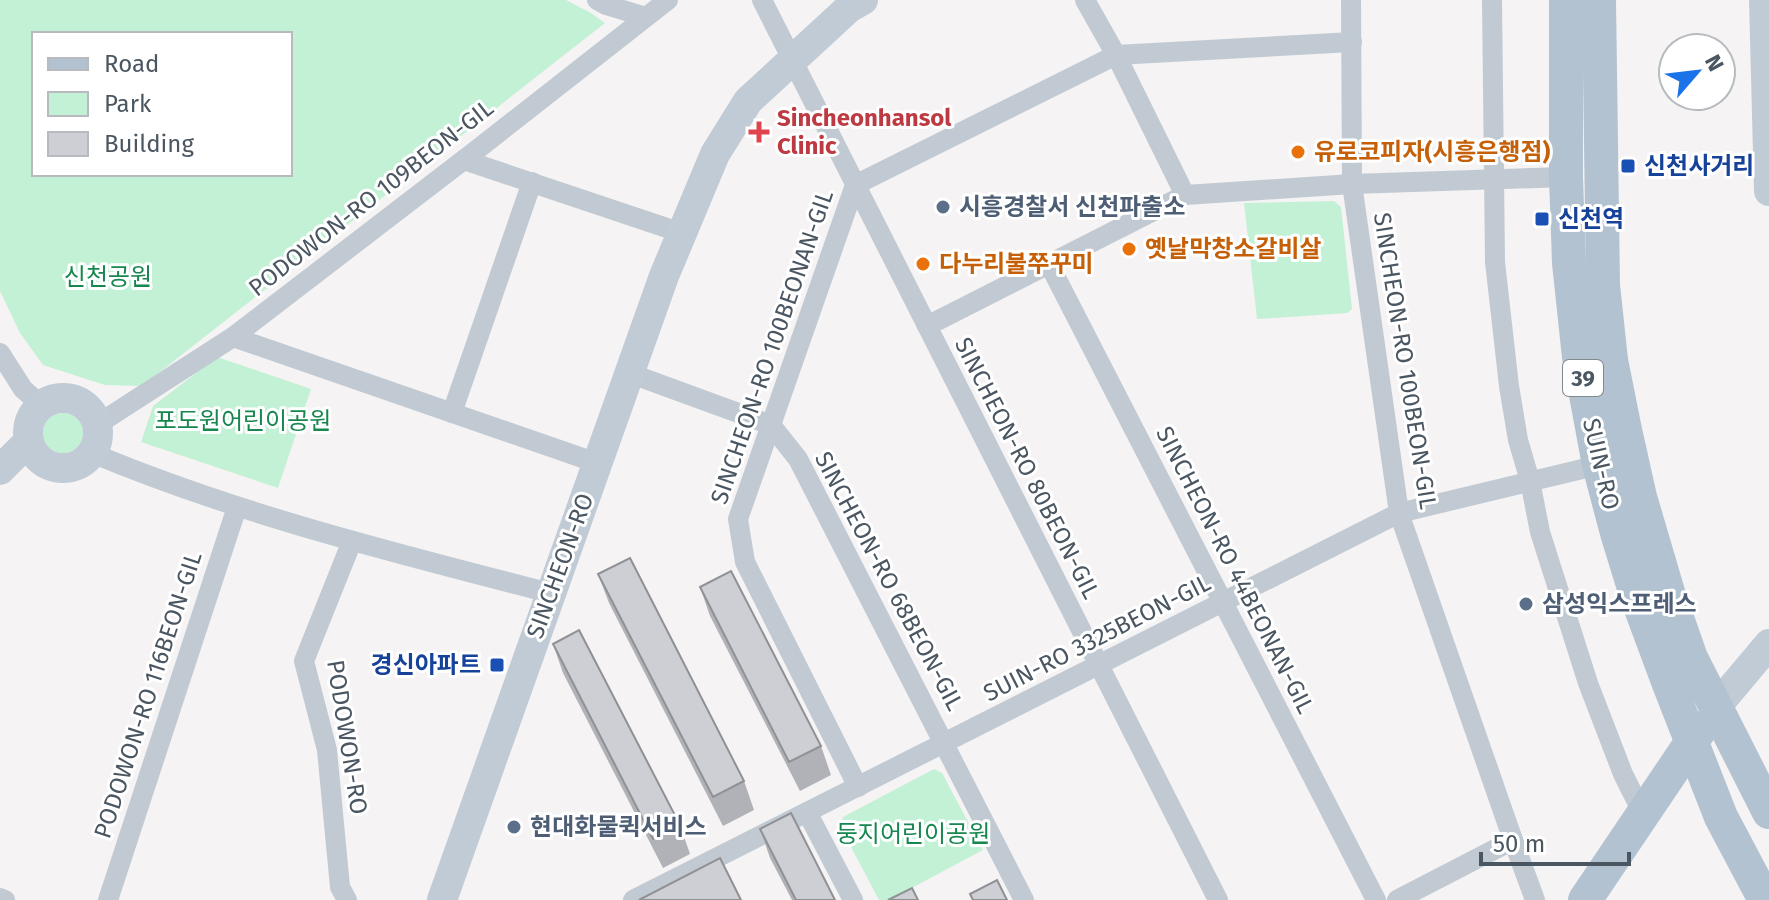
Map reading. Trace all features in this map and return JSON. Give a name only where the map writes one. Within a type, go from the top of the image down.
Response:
[{"type":"main road","name":"SUIN-RO","points":[[1566,0],[1569,263],[1579,357],[1599,465],[1637,598],[1721,817],[1765,900]]},
{"type":"main road","name":"SUIN-RO","points":[[1599,0],[1603,285],[1611,360],[1625,430],[1640,497],[1691,658],[1769,812]]},
{"type":"main road","points":[[1585,900],[1716,707]]},
{"type":"street","points":[[597,0],[646,17]]},
{"type":"street","name":"PODOWON-RO 109BEON-GIL","points":[[95,438],[233,337],[668,0]]},
{"type":"street","name":"SINCHEON-RO 80BEON-GIL","points":[[762,0],[1218,900]]},
{"type":"street","name":"SINCHEON-RO","points":[[442,900],[664,276],[715,154],[748,101],[849,8],[863,0]]},
{"type":"street","points":[[1085,0],[1116,55],[1185,195]]},
{"type":"street","name":"SINCHEON-RO 100BEON-GIL","points":[[1351,0],[1352,184],[1399,513],[1535,900]]},
{"type":"street","points":[[1492,0],[1495,262],[1518,440],[1540,532],[1588,683],[1623,774],[1643,814]]},
{"type":"street","points":[[1764,0],[1769,191]]},
{"type":"street","name":"SINCHEON-RO 100BEONAN-GIL","points":[[858,787],[745,562],[738,519],[855,185],[1116,55],[1352,42]]},
{"type":"street","points":[[464,160],[682,233]]},
{"type":"street","points":[[927,326],[1185,195],[1352,184],[1566,177]]},
{"type":"street","points":[[452,413],[532,182]]},
{"type":"street","name":"SINCHEON-RO 44BEONAN-GIL","points":[[1049,264],[1376,900]]},
{"type":"street","points":[[233,337],[597,463]]},
{"type":"street","points":[[0,353],[23,389],[41,405]]},
{"type":"street","points":[[629,373],[771,425]]},
{"type":"street","points":[[59,397],[69,398],[79,401],[94,415],[95,438],[85,460],[77,466],[57,468],[47,464],[33,451],[28,431],[30,421],[41,405],[59,397]]},
{"type":"street","name":"SINCHEON-RO 68BEON-GIL","points":[[771,425],[798,459],[1024,900]]},
{"type":"street","points":[[95,438],[146,476],[352,541],[550,593]]},
{"type":"street","points":[[0,470],[29,441]]},
{"type":"street","name":"SUIN-RO 3325BEON-GIL","points":[[633,900],[1399,513],[1599,465]]},
{"type":"street","name":"PODOWON-RO 116BEON-GIL","points":[[108,900],[237,507]]},
{"type":"street","name":"PODOWON-RO","points":[[347,900],[340,887],[327,750],[304,661],[352,541]]},
{"type":"street","points":[[1716,707],[1769,644]]},
{"type":"street","points":[[807,812],[853,900]]},
{"type":"street","points":[[1397,900],[1513,840]]},
{"type":"green space","name":"신천공원","points":[[0,0],[566,0],[605,23],[142,386],[105,385],[43,365],[20,333],[0,291]]},
{"type":"green space","points":[[1334,201],[1341,207],[1352,309],[1347,313],[1257,319],[1244,203]]},
{"type":"green space","name":"포도원어린이공원","points":[[217,357],[311,389],[278,488],[141,442],[153,406]]},
{"type":"green space","points":[[63,413],[77,419],[83,433],[77,447],[63,453],[49,447],[43,433],[49,419]]},
{"type":"green space","name":"둥지어린이공원","points":[[934,769],[942,773],[983,850],[889,900],[879,900],[841,828],[843,817]]},
{"type":"building","points":[[630,558],[744,781],[713,797],[598,574]]},
{"type":"building","points":[[731,571],[821,746],[789,762],[700,587]]},
{"type":"building","points":[[579,630],[680,825],[653,839],[553,644]]},
{"type":"building","points":[[791,813],[835,900],[796,900],[760,829]]},
{"type":"building","points":[[720,858],[741,900],[639,900]]},
{"type":"building","points":[[997,880],[1007,900],[973,900],[970,894]]},
{"type":"building","points":[[912,888],[918,900],[888,900]]},
{"type":"place","name":"Sincheonhansol Clinic","points":[[759,132]]},
{"type":"place","name":"유로코피자(시흥은행점)","points":[[1298,152]]},
{"type":"place","name":"신천사거리","points":[[1628,166]]},
{"type":"place","name":"시흥경찰서 신천파출소","points":[[943,207]]},
{"type":"place","name":"신천역","points":[[1542,219]]},
{"type":"place","name":"옛날막창소갈비살","points":[[1129,249]]},
{"type":"place","name":"다누리불쭈꾸미","points":[[923,264]]},
{"type":"place","name":"삼성익스프레스","points":[[1526,604]]},
{"type":"place","name":"경신아파트","points":[[497,665]]},
{"type":"place","name":"현대화물퀵서비스","points":[[514,827]]}]
